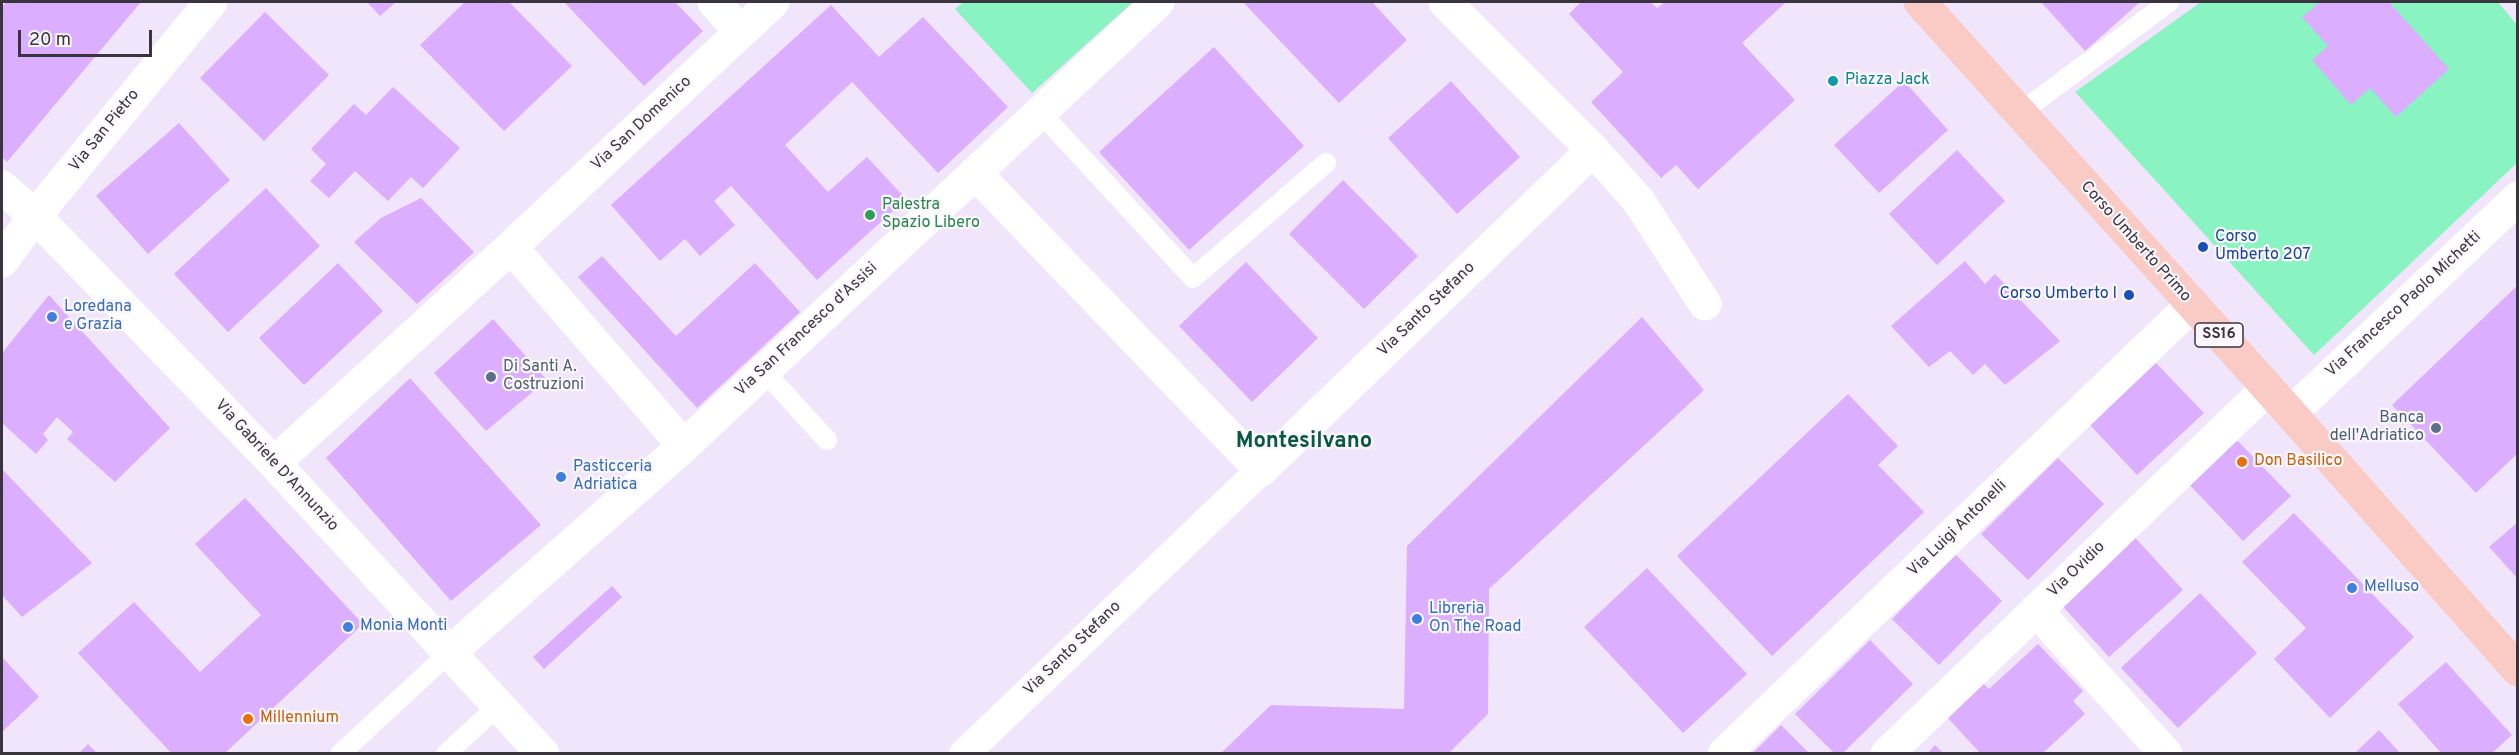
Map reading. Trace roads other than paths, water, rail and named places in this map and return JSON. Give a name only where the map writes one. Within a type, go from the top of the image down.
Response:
[{"type":"main road","name":"Corso Umberto Primo","points":[[1920,2],[2192,306],[2268,387],[2517,670]]},
{"type":"street","name":"Via San Pietro","points":[[2,261],[35,216],[211,2]]},
{"type":"street","points":[[714,2],[740,31]]},
{"type":"street","name":"Via San Domenico","points":[[274,463],[511,248],[773,2]]},
{"type":"street","name":"Via San Francesco d'Assisi","points":[[449,654],[684,446],[1158,2]]},
{"type":"street","points":[[1445,2],[1593,150],[1638,200],[1705,304]]},
{"type":"street","name":"Via Santo Stefano","points":[[964,753],[1593,150]]},
{"type":"street","points":[[975,173],[1261,470]]},
{"type":"street","name":"Via Gabriele D'Annunzio","points":[[2,187],[35,216],[274,463],[543,753]]},
{"type":"street","name":"Via Francesco Paolo Michetti","points":[[2291,413],[2517,198]]},
{"type":"street","points":[[511,248],[684,446]]},
{"type":"street","name":"Via Luigi Antonelli","points":[[1724,753],[2192,306]]},
{"type":"street","name":"Via Ovidio","points":[[1887,753],[2268,387]]},
{"type":"street","points":[[2036,610],[2166,753]]},
{"type":"lane","points":[[2020,113],[2169,2]]},
{"type":"lane","points":[[1040,112],[1193,278],[1326,163]]},
{"type":"lane","points":[[764,370],[827,440]]},
{"type":"lane","points":[[340,753],[449,654]]},
{"type":"lane","points":[[446,753],[498,706]]},
{"type":"place","name":"Piazza Jack","points":[[1833,81]]},
{"type":"place","name":"Palestra Spazio Libero","points":[[870,215]]},
{"type":"place","name":"Corso Umberto 207","points":[[2203,247]]},
{"type":"place","name":"Corso Umberto I","points":[[2129,295]]},
{"type":"place","name":"Loredana e Grazia","points":[[52,317]]},
{"type":"place","name":"Di Santi A. Costruzioni","points":[[491,377]]},
{"type":"place","name":"Banca dell'Adriatico","points":[[2436,428]]},
{"type":"place","name":"Don Basilico","points":[[2242,462]]},
{"type":"place","name":"Pasticceria Adriatica","points":[[561,477]]},
{"type":"place","name":"Melluso","points":[[2352,588]]},
{"type":"place","name":"Libreria On The Road","points":[[1417,619]]},
{"type":"place","name":"Monia Monti","points":[[348,627]]},
{"type":"place","name":"Millennium","points":[[248,719]]},
{"type":"district","name":"Montesilvano","points":[[1304,443]]}]
